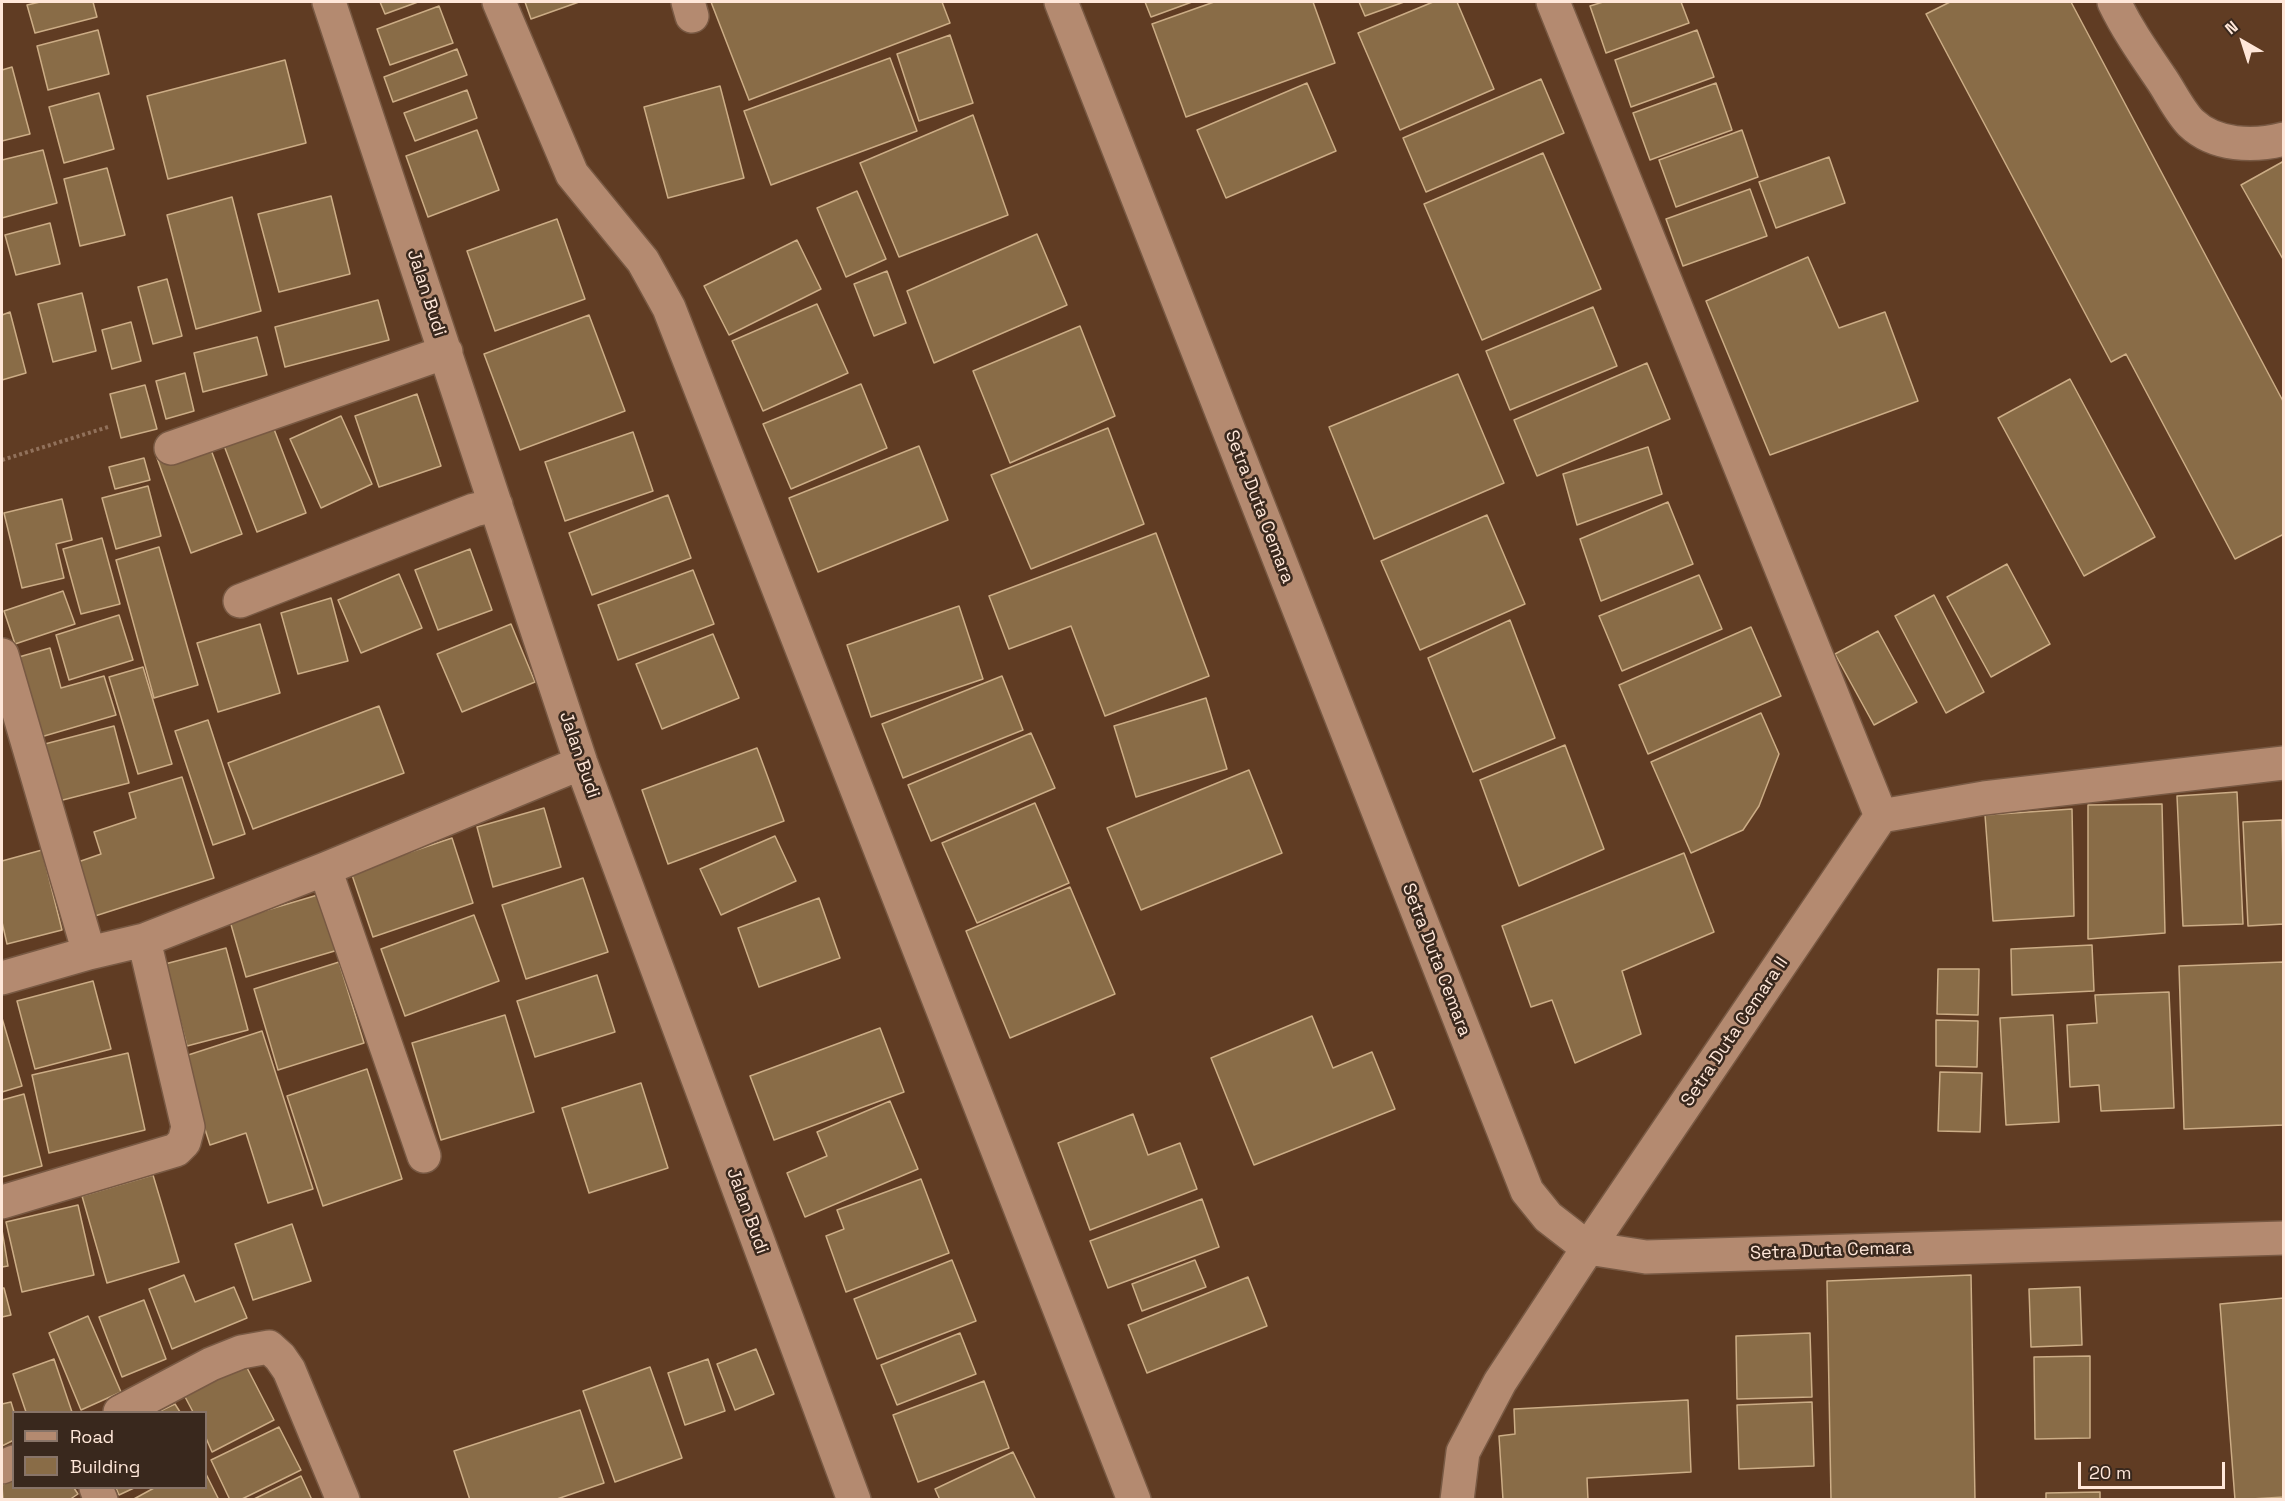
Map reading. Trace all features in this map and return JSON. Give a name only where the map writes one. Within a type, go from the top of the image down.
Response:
[{"type":"street","name":"Jalan Budi","points":[[329,2],[581,763],[854,1500]]},
{"type":"street","points":[[499,2],[572,174],[643,261],[669,308],[1134,1500]]},
{"type":"street","name":"Setra Duta Cemara","points":[[1061,2],[1527,1191],[1548,1217],[1588,1248],[1646,1257],[2283,1238]]},
{"type":"street","points":[[1553,2],[1881,816],[1984,798],[2283,764]]},
{"type":"street","points":[[2114,2],[2127,29],[2192,123],[2212,136],[2239,144],[2270,143],[2283,139]]},
{"type":"street","points":[[171,448],[446,352]]},
{"type":"street","points":[[240,601],[474,510],[496,505]]},
{"type":"street","points":[[2,655],[12,728],[89,953]]},
{"type":"street","points":[[2,978],[144,940],[325,869],[581,763]]},
{"type":"street","name":"Setra Duta Cemara II","points":[[1457,1500],[1463,1452],[1500,1382],[1588,1248],[1881,816]]},
{"type":"street","points":[[325,869],[424,1156]]},
{"type":"street","points":[[2,1202],[176,1150],[184,1142],[188,1127],[144,940]]},
{"type":"street","points":[[124,1411],[211,1364],[241,1352],[269,1347],[289,1370],[343,1500]]},
{"type":"path","points":[[2,460],[108,427]]},
{"type":"building","points":[[40,2],[93,2],[97,17],[35,33],[27,5]]},
{"type":"building","points":[[380,2],[418,2],[385,14]]},
{"type":"building","points":[[525,2],[579,2],[531,19]]},
{"type":"building","points":[[711,2],[942,2],[950,23],[749,100]]},
{"type":"building","points":[[1145,2],[1192,2],[1151,17]]},
{"type":"building","points":[[1214,2],[1313,2],[1335,63],[1186,117],[1152,24]]},
{"type":"building","points":[[1359,2],[1404,2],[1365,16]]},
{"type":"building","points":[[1433,2],[1457,2],[1494,89],[1400,130],[1358,33]]},
{"type":"building","points":[[1603,2],[1681,2],[1689,23],[1606,53],[1590,6]]},
{"type":"building","points":[[1950,2],[2071,2],[2284,403],[2284,534],[2235,559],[2126,354],[2111,362],[1926,14]]},
{"type":"building","points":[[439,6],[453,43],[390,65],[377,29]]},
{"type":"building","points":[[98,30],[109,74],[48,90],[37,46]]},
{"type":"building","points":[[1697,30],[1714,77],[1631,107],[1615,60]]},
{"type":"building","points":[[950,35],[973,103],[919,121],[897,54]]},
{"type":"building","points":[[457,49],[467,75],[393,102],[384,77]]},
{"type":"building","points":[[890,58],[917,131],[771,185],[744,111]]},
{"type":"building","points":[[285,60],[306,143],[168,179],[147,96]]},
{"type":"building","points":[[12,67],[30,134],[2,141],[2,70]]},
{"type":"building","points":[[1541,79],[1564,133],[1426,192],[1403,138]]},
{"type":"building","points":[[1307,83],[1336,151],[1226,198],[1197,130]]},
{"type":"building","points":[[1716,83],[1732,130],[1650,160],[1633,113]]},
{"type":"building","points":[[720,86],[744,178],[668,198],[644,107]]},
{"type":"building","points":[[467,90],[477,118],[415,141],[404,113]]},
{"type":"building","points":[[99,93],[114,149],[64,163],[49,107]]},
{"type":"building","points":[[973,115],[1008,215],[899,257],[860,163]]},
{"type":"building","points":[[477,130],[499,190],[428,217],[406,156]]},
{"type":"building","points":[[1742,130],[1758,177],[1676,207],[1659,160]]},
{"type":"building","points":[[43,150],[57,203],[2,218],[2,160]]},
{"type":"building","points":[[1543,153],[1601,289],[1482,340],[1424,204]]},
{"type":"building","points":[[1829,157],[1845,203],[1776,228],[1759,182]]},
{"type":"building","points":[[2284,161],[2284,261],[2241,185]]},
{"type":"building","points":[[107,168],[125,235],[80,246],[64,179]]},
{"type":"building","points":[[1750,189],[1767,236],[1683,266],[1666,219]]},
{"type":"building","points":[[857,191],[886,259],[846,277],[817,208]]},
{"type":"building","points":[[331,196],[350,274],[279,292],[258,214]]},
{"type":"building","points":[[232,197],[261,311],[196,329],[167,215]]},
{"type":"building","points":[[557,219],[585,299],[495,331],[467,251]]},
{"type":"building","points":[[50,223],[60,264],[16,275],[5,235]]},
{"type":"building","points":[[1037,234],[1067,305],[934,363],[907,291]]},
{"type":"building","points":[[797,240],[821,289],[729,335],[704,286]]},
{"type":"building","points":[[1808,257],[1839,328],[1885,312],[1918,401],[1770,455],[1706,301]]},
{"type":"building","points":[[887,271],[906,323],[874,336],[854,284]]},
{"type":"building","points":[[167,279],[182,336],[153,344],[138,287]]},
{"type":"building","points":[[82,293],[96,351],[53,362],[38,304]]},
{"type":"building","points":[[378,300],[389,340],[285,367],[275,327]]},
{"type":"building","points":[[817,304],[848,373],[763,411],[732,341]]},
{"type":"building","points":[[1593,307],[1617,366],[1510,410],[1486,351]]},
{"type":"building","points":[[10,312],[26,373],[2,380],[2,315]]},
{"type":"building","points":[[589,315],[625,411],[520,450],[484,354]]},
{"type":"building","points":[[131,322],[141,361],[112,369],[102,330]]},
{"type":"building","points":[[1080,326],[1115,416],[1010,463],[973,371]]},
{"type":"building","points":[[257,337],[267,375],[203,392],[194,353]]},
{"type":"building","points":[[1647,363],[1670,419],[1537,476],[1514,420]]},
{"type":"building","points":[[185,373],[194,411],[166,419],[156,381]]},
{"type":"building","points":[[1458,374],[1504,483],[1374,539],[1329,427]]},
{"type":"building","points":[[2070,379],[2155,537],[2084,576],[1998,418]]},
{"type":"building","points":[[861,384],[887,448],[791,489],[763,424]]},
{"type":"building","points":[[145,385],[157,429],[121,438],[110,394]]},
{"type":"building","points":[[417,394],[441,466],[379,487],[355,416]]},
{"type":"building","points":[[269,416],[306,513],[257,532],[220,435]]},
{"type":"building","points":[[341,416],[372,484],[321,508],[290,439]]},
{"type":"building","points":[[1108,428],[1144,524],[1031,569],[991,475]]},
{"type":"building","points":[[633,432],[653,491],[565,521],[545,462]]},
{"type":"building","points":[[207,439],[242,534],[191,553],[157,458]]},
{"type":"building","points":[[919,446],[948,520],[818,572],[789,498]]},
{"type":"building","points":[[1648,447],[1662,494],[1577,525],[1563,474]]},
{"type":"building","points":[[144,458],[150,480],[115,489],[109,467]]},
{"type":"building","points":[[148,486],[161,536],[116,549],[102,498]]},
{"type":"building","points":[[668,495],[691,558],[592,595],[569,533]]},
{"type":"building","points":[[62,499],[72,540],[56,544],[64,578],[22,588],[4,513]]},
{"type":"building","points":[[1668,502],[1693,564],[1601,601],[1580,539]]},
{"type":"building","points":[[1487,515],[1525,604],[1420,650],[1381,561]]},
{"type":"building","points":[[1156,533],[1209,676],[1105,716],[1071,626],[1009,649],[989,596]]},
{"type":"building","points":[[102,538],[120,604],[81,614],[63,549]]},
{"type":"building","points":[[159,547],[198,685],[154,698],[116,560]]},
{"type":"building","points":[[470,549],[492,610],[438,630],[415,570]]},
{"type":"building","points":[[2007,564],[2050,644],[1991,677],[1947,597]]},
{"type":"building","points":[[693,570],[714,624],[618,660],[598,605]]},
{"type":"building","points":[[399,574],[422,628],[361,653],[338,600]]},
{"type":"building","points":[[1699,575],[1722,629],[1622,671],[1599,616]]},
{"type":"building","points":[[63,591],[75,624],[15,644],[4,611]]},
{"type":"building","points":[[1934,595],[1984,692],[1946,713],[1895,616]]},
{"type":"building","points":[[331,598],[348,661],[298,674],[281,613]]},
{"type":"building","points":[[959,606],[983,679],[871,717],[847,645]]},
{"type":"building","points":[[119,615],[133,660],[69,680],[56,635]]},
{"type":"building","points":[[1510,620],[1555,738],[1473,772],[1428,658]]},
{"type":"building","points":[[260,624],[280,693],[218,712],[197,643]]},
{"type":"building","points":[[511,624],[535,682],[462,712],[437,654]]},
{"type":"building","points":[[1751,627],[1781,696],[1648,754],[1619,685]]},
{"type":"building","points":[[1878,631],[1917,702],[1874,725],[1835,654]]},
{"type":"building","points":[[713,634],[739,698],[662,729],[636,664]]},
{"type":"building","points":[[50,648],[61,688],[104,676],[116,715],[34,739],[12,659]]},
{"type":"building","points":[[143,667],[172,764],[138,774],[109,677]]},
{"type":"building","points":[[1002,676],[1023,730],[903,778],[882,724]]},
{"type":"building","points":[[1206,698],[1227,769],[1136,797],[1114,726]]},
{"type":"building","points":[[379,706],[404,773],[253,829],[228,763]]},
{"type":"building","points":[[1761,713],[1779,754],[1759,806],[1743,830],[1691,853],[1651,762]]},
{"type":"building","points":[[208,720],[245,834],[213,845],[175,731]]},
{"type":"building","points":[[114,726],[129,783],[55,802],[41,745]]},
{"type":"building","points":[[1031,733],[1055,788],[931,841],[908,785]]},
{"type":"building","points":[[1565,745],[1604,849],[1519,886],[1480,780]]},
{"type":"building","points":[[757,748],[784,821],[668,864],[642,790]]},
{"type":"building","points":[[1249,770],[1282,853],[1141,910],[1107,828]]},
{"type":"building","points":[[182,777],[214,878],[95,916],[78,862],[101,854],[94,832],[136,818],[129,793]]},
{"type":"building","points":[[2237,792],[2243,924],[2183,926],[2177,796]]},
{"type":"building","points":[[1035,803],[1069,883],[977,923],[942,843]]},
{"type":"building","points":[[2162,804],[2165,933],[2088,939],[2088,805]]},
{"type":"building","points":[[544,808],[561,867],[493,887],[477,827]]},
{"type":"building","points":[[2072,809],[2074,916],[1993,921],[1985,815]]},
{"type":"building","points":[[2282,820],[2284,924],[2248,926],[2243,822]]},
{"type":"building","points":[[775,836],[796,881],[721,915],[700,869]]},
{"type":"building","points":[[452,838],[473,903],[373,937],[351,872]]},
{"type":"building","points":[[42,850],[62,930],[7,944],[2,922],[2,861]]},
{"type":"building","points":[[1684,853],[1714,932],[1622,971],[1641,1034],[1575,1063],[1552,1000],[1531,1007],[1502,926]]},
{"type":"building","points":[[583,878],[608,952],[526,979],[502,905]]},
{"type":"building","points":[[1070,887],[1115,994],[1010,1038],[966,931]]},
{"type":"building","points":[[321,894],[338,950],[246,977],[230,921]]},
{"type":"building","points":[[819,898],[840,958],[759,987],[738,928]]},
{"type":"building","points":[[474,915],[499,981],[405,1016],[381,949]]},
{"type":"building","points":[[2092,945],[2094,991],[2012,995],[2011,949]]},
{"type":"building","points":[[226,948],[248,1030],[187,1046],[165,964]]},
{"type":"building","points":[[339,962],[364,1043],[278,1070],[254,989]]},
{"type":"building","points":[[2284,962],[2284,1125],[2184,1129],[2179,966]]},
{"type":"building","points":[[1938,969],[1979,969],[1978,1015],[1937,1014]]},
{"type":"building","points":[[597,975],[615,1032],[535,1057],[517,1001]]},
{"type":"building","points":[[93,981],[111,1049],[35,1069],[17,1001]]},
{"type":"building","points":[[2169,992],[2174,1108],[2101,1111],[2099,1085],[2070,1087],[2067,1025],[2097,1023],[2095,995]]},
{"type":"building","points":[[505,1015],[534,1112],[441,1140],[412,1043]]},
{"type":"building","points":[[2053,1015],[2059,1122],[2006,1125],[2000,1018]]},
{"type":"building","points":[[1312,1016],[1333,1068],[1372,1052],[1395,1109],[1254,1165],[1211,1058]]},
{"type":"building","points":[[2,1018],[22,1086],[2,1092]]},
{"type":"building","points":[[1936,1020],[1978,1021],[1977,1067],[1936,1066]]},
{"type":"building","points":[[880,1028],[904,1092],[774,1140],[750,1076]]},
{"type":"building","points":[[262,1031],[313,1189],[268,1203],[246,1133],[210,1145],[182,1057]]},
{"type":"building","points":[[128,1053],[145,1130],[49,1153],[32,1075]]},
{"type":"building","points":[[367,1069],[402,1179],[323,1206],[287,1096]]},
{"type":"building","points":[[1940,1072],[1982,1073],[1980,1132],[1938,1131]]},
{"type":"building","points":[[641,1083],[668,1168],[589,1193],[562,1108]]},
{"type":"building","points":[[24,1094],[42,1166],[2,1177],[2,1100]]},
{"type":"building","points":[[890,1101],[918,1169],[805,1217],[787,1173],[827,1156],[817,1132]]},
{"type":"building","points":[[1133,1114],[1148,1155],[1180,1143],[1197,1189],[1090,1230],[1058,1143]]},
{"type":"building","points":[[153,1175],[179,1262],[107,1283],[82,1196]]},
{"type":"building","points":[[921,1179],[949,1253],[846,1292],[826,1236],[844,1229],[837,1210]]},
{"type":"building","points":[[1202,1199],[1219,1247],[1108,1288],[1090,1241]]},
{"type":"building","points":[[78,1205],[94,1275],[22,1292],[6,1222]]},
{"type":"building","points":[[292,1224],[311,1281],[253,1300],[235,1244]]},
{"type":"building","points":[[2,1230],[8,1266],[2,1267]]},
{"type":"building","points":[[952,1260],[976,1321],[877,1359],[854,1299]]},
{"type":"building","points":[[1195,1260],[1206,1287],[1142,1311],[1132,1284]]},
{"type":"building","points":[[184,1275],[195,1302],[234,1287],[247,1318],[172,1349],[149,1289]]},
{"type":"building","points":[[1971,1275],[1975,1500],[1831,1500],[1827,1281]]},
{"type":"building","points":[[1248,1277],[1267,1326],[1147,1373],[1128,1325]]},
{"type":"building","points":[[2080,1287],[2082,1345],[2031,1347],[2029,1289]]},
{"type":"building","points":[[2,1288],[4,1288],[11,1315],[2,1317]]},
{"type":"building","points":[[2284,1298],[2284,1497],[2235,1500],[2220,1304]]},
{"type":"building","points":[[144,1300],[166,1359],[122,1377],[99,1317]]},
{"type":"building","points":[[88,1316],[121,1392],[81,1410],[49,1333]]},
{"type":"building","points":[[960,1333],[976,1374],[897,1405],[881,1365]]},
{"type":"building","points":[[1810,1333],[1812,1397],[1737,1399],[1736,1336]]},
{"type":"building","points":[[756,1349],[774,1394],[735,1410],[717,1364]]},
{"type":"building","points":[[2090,1356],[2090,1438],[2035,1439],[2034,1357]]},
{"type":"building","points":[[54,1359],[72,1411],[26,1411],[13,1374]]},
{"type":"building","points":[[708,1359],[725,1411],[685,1425],[668,1373]]},
{"type":"building","points":[[244,1362],[274,1420],[212,1452],[207,1440],[207,1411],[192,1411],[183,1393]]},
{"type":"building","points":[[650,1367],[682,1458],[615,1482],[583,1391]]},
{"type":"building","points":[[984,1381],[1009,1448],[918,1482],[893,1415]]},
{"type":"building","points":[[1688,1400],[1691,1472],[1587,1478],[1588,1500],[1503,1500],[1499,1436],[1515,1434],[1514,1409]]},
{"type":"building","points":[[11,1402],[14,1411],[12,1441],[2,1446],[2,1404]]},
{"type":"building","points":[[1812,1402],[1814,1466],[1739,1469],[1737,1405]]},
{"type":"building","points":[[175,1404],[179,1411],[160,1411]]},
{"type":"building","points":[[580,1410],[604,1483],[554,1500],[470,1500],[454,1451]]},
{"type":"building","points":[[279,1427],[301,1470],[240,1500],[230,1500],[211,1460]]},
{"type":"building","points":[[1013,1452],[1036,1500],[940,1500],[935,1489]]},
{"type":"building","points":[[207,1476],[219,1500],[132,1500],[152,1489],[207,1489]]},
{"type":"building","points":[[301,1476],[312,1500],[252,1500]]},
{"type":"building","points":[[12,1479],[12,1489],[75,1489],[78,1494],[69,1500],[3,1500],[2,1485]]},
{"type":"building","points":[[116,1489],[132,1489],[119,1495]]},
{"type":"building","points":[[2100,1492],[2100,1500],[2046,1500],[2046,1493]]}]
